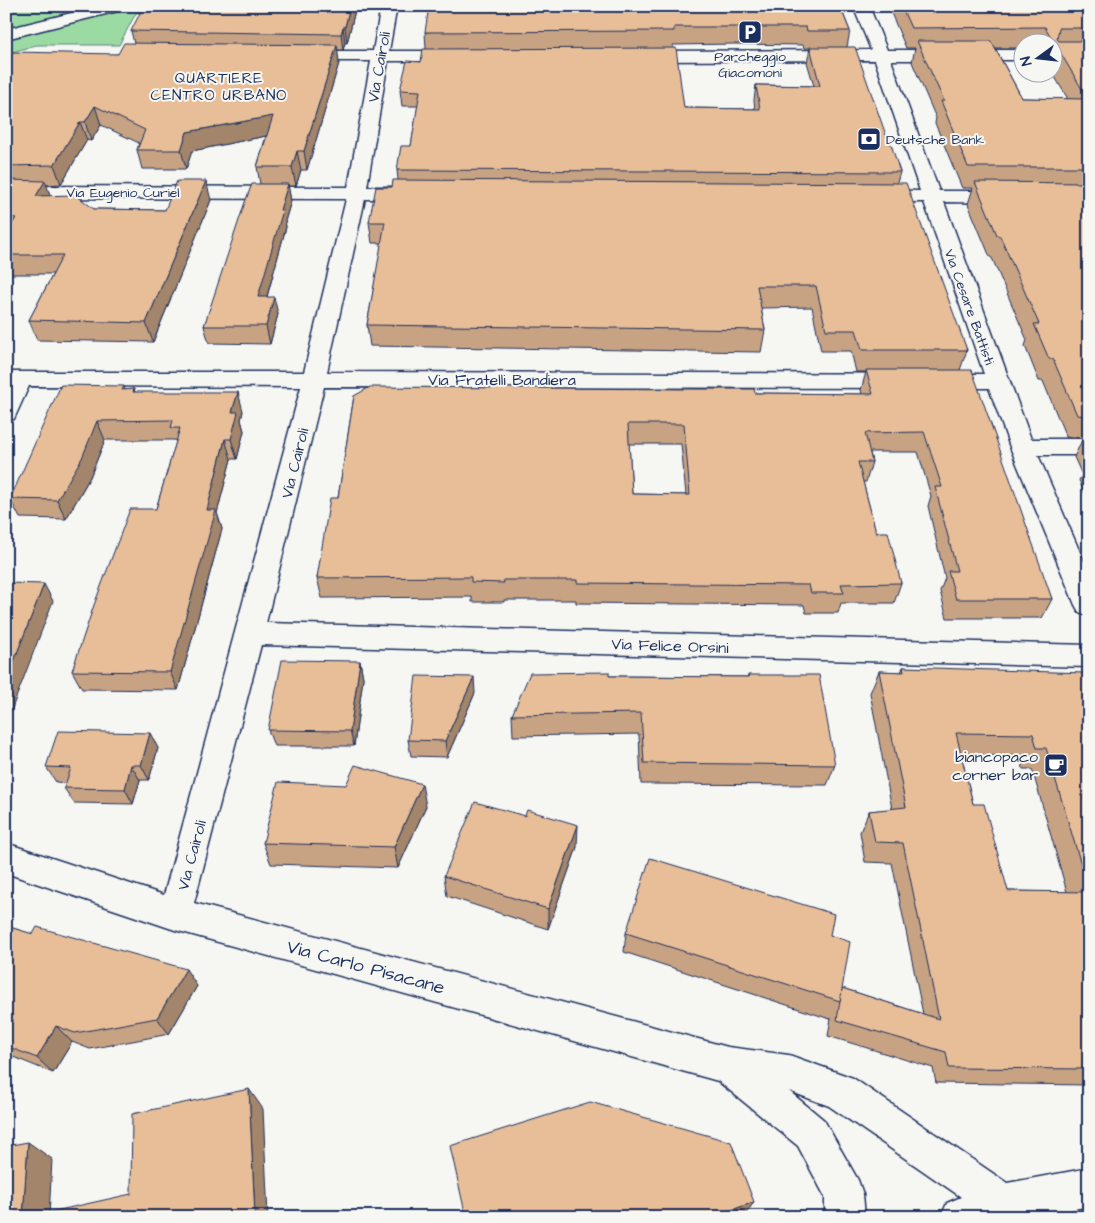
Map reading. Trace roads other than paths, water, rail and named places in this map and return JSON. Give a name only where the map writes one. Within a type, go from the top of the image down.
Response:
[{"type":"street","points":[[6,34],[120,6]]},
{"type":"street","name":"Via Cairoli","points":[[175,914],[250,634],[315,378],[357,193],[389,6]]},
{"type":"street","name":"Via Cesare Battisti","points":[[860,6],[881,55],[930,197],[1022,447],[1089,605]]},
{"type":"street","points":[[624,56],[1012,55]]},
{"type":"street","points":[[290,56],[478,56]]},
{"type":"street","name":"Via Eugenio Curiel","points":[[6,192],[427,193]]},
{"type":"street","points":[[855,196],[1029,197]]},
{"type":"street","name":"Via Fratelli Bandiera","points":[[14,379],[315,378],[997,381]]},
{"type":"street","points":[[6,412],[14,379]]},
{"type":"street","points":[[1022,447],[1089,447]]},
{"type":"street","name":"Via Felice Orsini","points":[[250,634],[1089,656]]},
{"type":"street","name":"Via Carlo Pisacane","points":[[6,858],[175,914],[728,1065],[789,1073],[840,1091],[1003,1203]]},
{"type":"street","points":[[728,1065],[811,1133],[844,1194],[844,1217]]},
{"type":"street","points":[[961,1217],[1003,1203],[1089,1187]]},
{"type":"place","name":"Parcheggio Giacomoni","points":[[750,32]]},
{"type":"place","name":"Deutsche Bank","points":[[869,139]]},
{"type":"place","name":"biancopaco corner bar","points":[[1056,765]]},
{"type":"district","name":"QUARTIERE CENTRO URBANO","points":[[219,86]]}]
